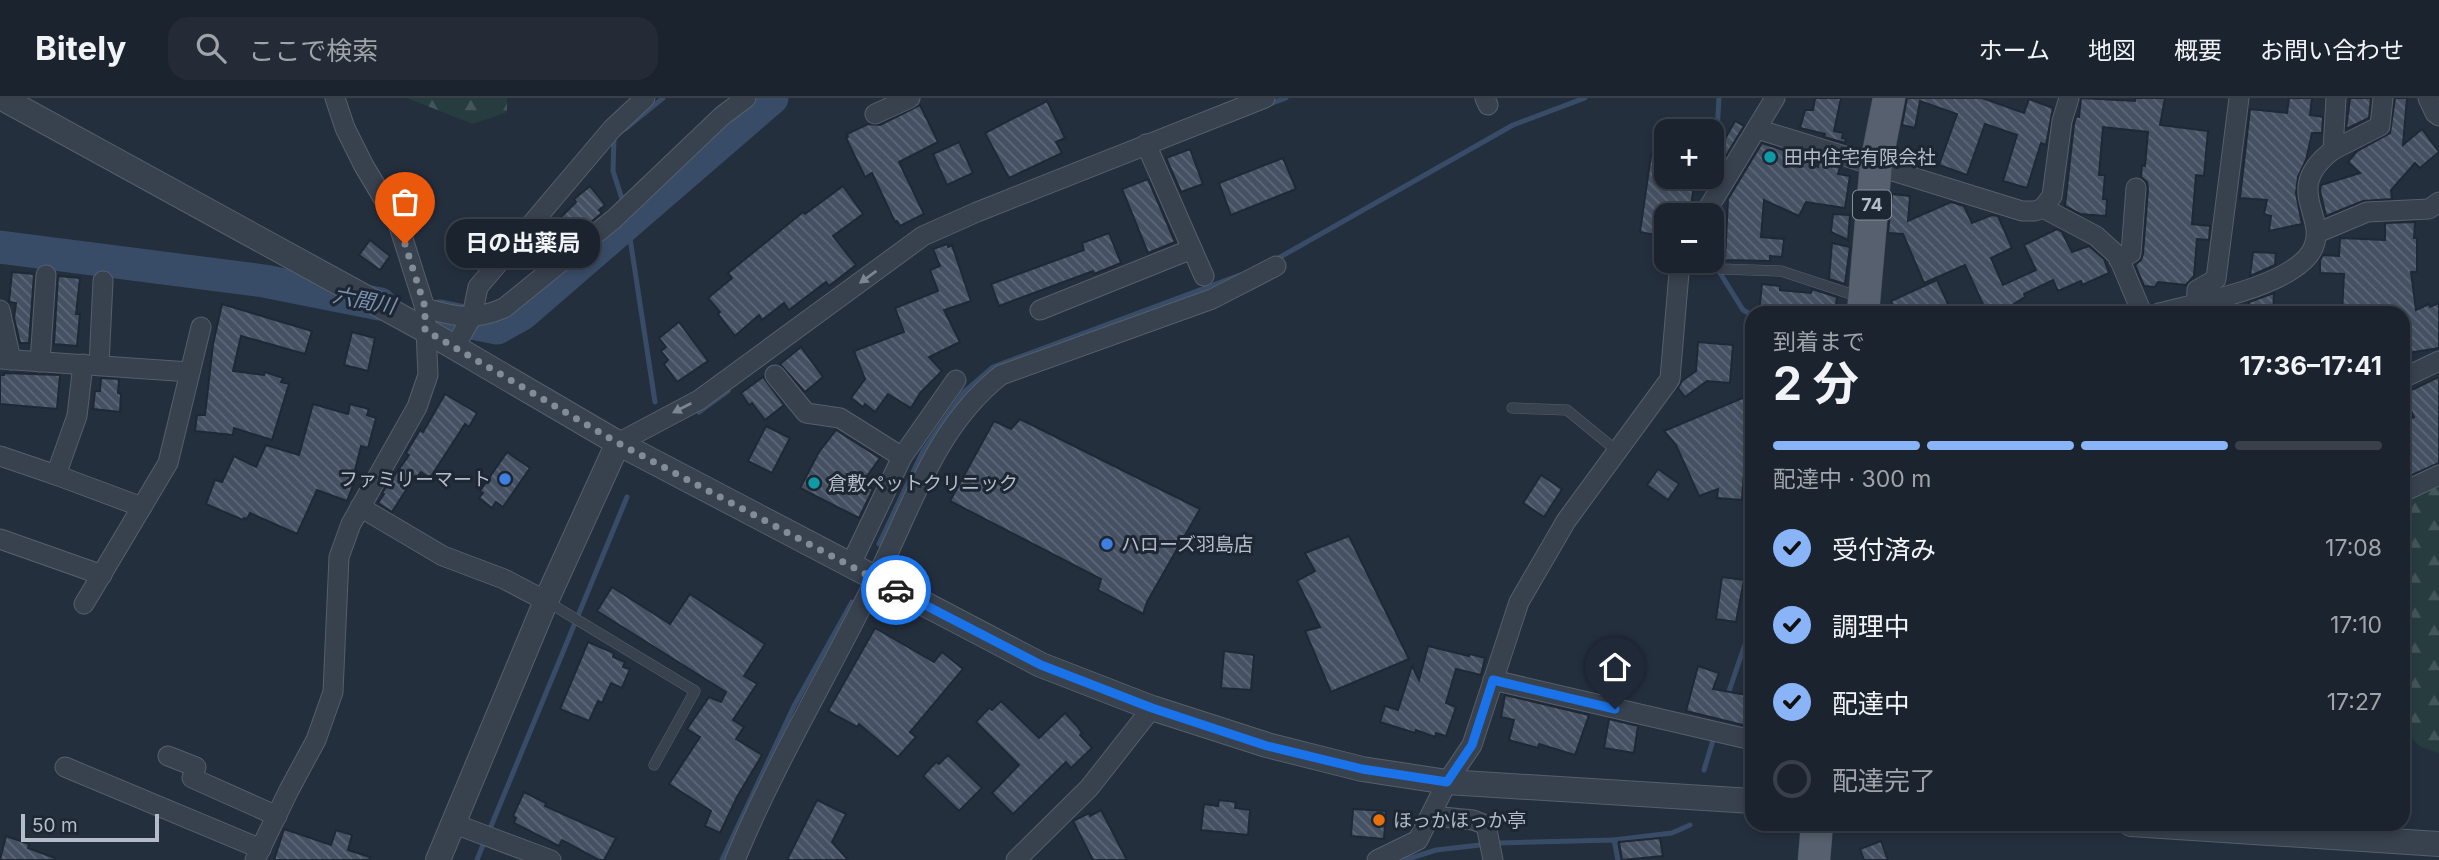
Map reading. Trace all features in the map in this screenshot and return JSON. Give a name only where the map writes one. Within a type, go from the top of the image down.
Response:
[{"type":"main road","name":"74","points":[[1863,306],[1876,164],[1889,98]]},
{"type":"main road","points":[[1814,860],[1816,831]]},
{"type":"street","points":[[2,98],[425,318],[456,347],[618,443],[1041,665],[1152,708],[1267,746],[1362,769],[1447,782],[1745,801]]},
{"type":"street","points":[[65,766],[258,855],[316,740],[333,692],[339,557],[351,524],[417,407],[428,375],[425,318],[398,223],[345,128],[335,98]]},
{"type":"street","points":[[456,347],[472,316],[478,287],[612,129],[645,98]]},
{"type":"street","points":[[425,318],[486,316],[504,308],[614,219],[722,116],[746,98]]},
{"type":"street","points":[[875,114],[910,98]]},
{"type":"street","points":[[438,860],[546,601],[618,443],[699,400],[923,236],[977,212],[1148,150],[1265,98]]},
{"type":"street","points":[[1711,203],[1775,98]]},
{"type":"street","points":[[1757,129],[2022,211],[2035,211],[2043,208],[2052,196],[2062,121],[2069,98]]},
{"type":"street","points":[[2196,306],[2197,290],[2216,279],[2239,98]]},
{"type":"street","points":[[2333,150],[2336,98]]},
{"type":"street","points":[[2204,306],[2296,268],[2311,251],[2316,233],[2307,194],[2309,179],[2316,162],[2333,150],[2380,126],[2383,98]]},
{"type":"street","points":[[2428,98],[2439,116]]},
{"type":"street","points":[[1148,150],[1204,276]]},
{"type":"street","points":[[2119,260],[2131,253],[2136,188]]},
{"type":"street","points":[[2316,233],[2367,212],[2429,209],[2439,202]]},
{"type":"street","points":[[2043,208],[2096,236],[2119,260],[2139,306]]},
{"type":"street","points":[[1040,310],[1192,248]]},
{"type":"street","points":[[735,860],[802,717],[876,580],[930,462],[978,393],[1001,375],[1212,299],[1276,266]]},
{"type":"street","points":[[1377,860],[1418,840],[1447,782],[1472,745],[1519,602],[1566,521],[1671,379],[1679,273]]},
{"type":"street","points":[[40,362],[46,275]]},
{"type":"street","points":[[56,475],[77,416],[91,365],[103,281]]},
{"type":"street","points":[[0,310],[6,360],[190,372]]},
{"type":"street","points":[[84,604],[168,463],[201,327]]},
{"type":"street","points":[[2410,375],[2439,361]]},
{"type":"street","points":[[775,375],[806,413],[840,418],[902,457]]},
{"type":"street","points":[[850,566],[902,457],[956,380]]},
{"type":"street","points":[[0,456],[142,508]]},
{"type":"street","points":[[2410,489],[2439,475]]},
{"type":"street","points":[[360,507],[443,556],[503,579],[546,601]]},
{"type":"street","points":[[0,539],[102,575]]},
{"type":"street","points":[[1493,680],[1745,739]]},
{"type":"street","points":[[1016,860],[1089,788],[1152,708]]},
{"type":"street","points":[[168,756],[196,767],[192,778],[277,816]]},
{"type":"street","points":[[1432,816],[1473,820],[1486,825],[1493,860]]},
{"type":"street","points":[[453,823],[551,860]]},
{"type":"street","points":[[2239,831],[2439,844]]},
{"type":"lane","points":[[1724,269],[1781,271],[1863,306]]},
{"type":"lane","points":[[1512,408],[1567,410],[1617,451]]},
{"type":"lane","points":[[546,601],[695,691],[654,765]]},
{"type":"green space","points":[[407,98],[507,98],[507,112],[473,124]]},
{"type":"green space","points":[[2439,484],[2439,753],[2421,747],[2410,737],[2410,498]]},
{"type":"building","points":[[1815,98],[1841,98],[1834,131],[1843,133],[1845,143],[1824,137],[1825,134],[1800,128],[1805,110],[1813,110]]},
{"type":"building","points":[[1907,98],[1982,98],[2024,113],[2029,99],[2053,108],[2046,145],[2041,143],[2027,188],[2003,181],[2017,135],[1985,124],[1967,175],[1939,165],[1957,114],[1920,101],[1915,128],[1902,125]]},
{"type":"building","points":[[2081,98],[2135,101],[2135,98],[2165,98],[2160,125],[2208,131],[2204,176],[2196,175],[2192,224],[2210,226],[2209,240],[2197,239],[2194,276],[2186,285],[2158,282],[2155,287],[2144,286],[2135,265],[2143,254],[2148,189],[2147,182],[2141,177],[2142,165],[2145,166],[2148,132],[2103,127],[2099,175],[2105,175],[2103,199],[2107,199],[2106,216],[2080,214],[2065,206],[2074,124],[2076,116],[2079,117]]},
{"type":"building","points":[[2289,98],[2312,98],[2310,115],[2323,117],[2322,133],[2312,133],[2306,160],[2298,177],[2296,193],[2302,224],[2269,231],[2271,216],[2264,214],[2267,200],[2240,198],[2250,109],[2287,113]]},
{"type":"building","points":[[2350,98],[2371,98],[2369,118],[2346,129]]},
{"type":"building","points":[[2395,98],[2407,98],[2403,145],[2422,129],[2439,152],[2420,168],[2415,163],[2391,190],[2392,199],[2363,201],[2326,216],[2321,185],[2360,173],[2348,162],[2357,151],[2390,133]]},
{"type":"building","points":[[1047,101],[1065,138],[1056,142],[1062,153],[1009,178],[985,133]]},
{"type":"building","points":[[920,105],[938,142],[899,162],[924,214],[900,226],[895,222],[872,173],[865,177],[846,138],[847,134],[868,124],[880,125]]},
{"type":"building","points":[[1735,121],[1744,126],[1724,159],[1724,141]]},
{"type":"building","points":[[959,142],[973,173],[947,185],[933,154]]},
{"type":"building","points":[[1762,143],[1792,153],[1818,167],[1819,161],[1840,167],[1838,174],[1850,176],[1845,208],[1806,202],[1799,216],[1764,200],[1761,237],[1784,239],[1782,257],[1770,256],[1770,261],[1725,260],[1728,199]]},
{"type":"building","points":[[1190,149],[1203,184],[1181,192],[1166,158]]},
{"type":"building","points":[[1651,155],[1654,155],[1654,189],[1693,189],[1692,203],[1654,203],[1654,235],[1640,232]]},
{"type":"building","points":[[1283,158],[1296,189],[1231,215],[1219,183]]},
{"type":"building","points":[[1148,179],[1175,242],[1148,253],[1122,189]]},
{"type":"building","points":[[590,186],[605,205],[599,210],[602,213],[570,239],[568,236],[561,242],[550,228],[576,202],[574,199]]},
{"type":"building","points":[[843,186],[863,214],[833,236],[856,265],[829,286],[826,282],[789,310],[784,303],[762,320],[759,315],[735,336],[708,298],[732,278],[728,273],[803,212],[805,214]]},
{"type":"building","points":[[1892,194],[1910,196],[1908,221],[1951,202],[1964,206],[1972,223],[1992,215],[1998,216],[2012,248],[1991,258],[2003,285],[2036,270],[2024,245],[2057,229],[2062,232],[2072,252],[2089,246],[2104,259],[2109,273],[2082,285],[2081,281],[2058,291],[2053,280],[2024,294],[2025,297],[2010,306],[1984,306],[1965,265],[1924,283],[1903,234],[1888,233]]},
{"type":"building","points":[[1833,214],[1850,215],[1848,240],[1831,232]]},
{"type":"building","points":[[2415,222],[2417,272],[2411,272],[2416,310],[2439,303],[2439,348],[2410,353],[2410,306],[2342,306],[2344,274],[2320,273],[2320,260],[2323,255],[2339,256],[2340,238],[2385,240],[2385,223]]},
{"type":"building","points":[[1109,233],[1121,263],[999,306],[991,284],[1084,250],[1082,243]]},
{"type":"building","points":[[370,240],[390,256],[380,270],[359,255]]},
{"type":"building","points":[[1832,243],[1850,247],[1845,284],[1829,279]]},
{"type":"building","points":[[947,244],[948,247],[952,245],[971,301],[944,310],[960,342],[929,357],[942,371],[920,393],[911,408],[888,394],[875,412],[865,404],[863,407],[851,398],[865,379],[854,351],[904,332],[895,308],[938,291],[930,270],[940,266],[933,249]]},
{"type":"building","points":[[2253,252],[2276,253],[2275,265],[2250,276]]},
{"type":"building","points":[[12,272],[34,274],[29,343],[20,343],[14,318],[16,303],[9,302]]},
{"type":"building","points":[[58,276],[80,278],[76,314],[80,314],[77,346],[54,344]]},
{"type":"building","points":[[1937,280],[1949,306],[1893,306],[1891,301]]},
{"type":"building","points":[[1762,284],[1780,286],[1780,290],[1811,293],[1812,289],[1837,297],[1836,306],[1760,306]]},
{"type":"building","points":[[2274,293],[2273,306],[2249,306],[2249,302]]},
{"type":"building","points":[[222,304],[312,331],[305,354],[241,336],[233,371],[264,375],[265,372],[283,378],[281,382],[289,384],[272,440],[234,428],[233,435],[195,431],[197,415],[205,415],[213,344]]},
{"type":"building","points":[[679,322],[708,361],[677,382],[664,364],[668,360],[661,351],[666,347],[659,338]]},
{"type":"building","points":[[352,332],[375,338],[368,371],[344,365]]},
{"type":"building","points":[[1698,342],[1733,345],[1730,383],[1707,381],[1685,397],[1678,388],[1682,381],[1696,371]]},
{"type":"building","points":[[801,347],[823,377],[805,392],[780,364]]},
{"type":"building","points":[[0,375],[60,375],[57,409],[0,404]]},
{"type":"building","points":[[763,377],[784,405],[765,420],[741,393]]},
{"type":"building","points":[[2439,377],[2439,463],[2410,476],[2410,419],[2414,417],[2410,409],[2410,391]]},
{"type":"building","points":[[101,378],[119,379],[120,412],[93,409],[95,391],[100,391]]},
{"type":"building","points":[[445,394],[477,413],[469,427],[465,424],[430,478],[421,472],[415,476],[392,512],[378,503],[384,494],[382,493],[409,455],[406,453],[420,430],[423,432]]},
{"type":"building","points":[[1745,397],[1742,500],[1717,498],[1718,489],[1699,496],[1676,445],[1664,431]]},
{"type":"building","points":[[313,404],[348,414],[350,404],[369,409],[367,415],[376,418],[368,448],[361,446],[354,474],[357,475],[347,501],[317,490],[297,534],[250,513],[247,519],[243,520],[206,504],[215,480],[222,482],[234,456],[256,467],[266,445],[299,455]]},
{"type":"building","name":"ハローズ羽島店","points":[[1020,419],[1200,509],[1147,602],[1143,614],[1098,590],[1101,579],[950,501],[994,421],[1011,429]]},
{"type":"building","points":[[766,426],[790,438],[772,473],[748,461]]},
{"type":"building","points":[[836,430],[880,458],[862,483],[873,489],[859,518],[800,488],[819,452]]},
{"type":"building","name":"ファミリーマート","points":[[507,452],[530,468],[503,507],[496,502],[492,508],[479,498],[483,493],[480,491]]},
{"type":"building","points":[[1658,469],[1679,484],[1668,500],[1647,485]]},
{"type":"building","points":[[1541,475],[1562,489],[1544,517],[1523,503]]},
{"type":"building","points":[[1349,536],[1409,659],[1331,692],[1305,631],[1320,627],[1297,581],[1315,571],[1305,553]]},
{"type":"building","points":[[1722,577],[1744,580],[1736,622],[1716,619]]},
{"type":"building","points":[[612,587],[670,624],[690,594],[765,644],[744,676],[757,684],[733,720],[744,727],[736,739],[762,755],[720,833],[705,826],[711,811],[669,784],[700,737],[687,729],[709,697],[721,702],[726,692],[597,611]]},
{"type":"building","points":[[875,628],[934,662],[942,652],[963,669],[910,732],[916,737],[898,757],[859,724],[857,727],[828,711]]},
{"type":"building","points":[[588,642],[614,653],[613,657],[625,662],[623,667],[630,669],[622,688],[611,683],[602,703],[598,701],[589,721],[560,709]]},
{"type":"building","points":[[1428,646],[1485,658],[1481,675],[1456,669],[1446,703],[1456,707],[1446,736],[1436,733],[1435,737],[1416,730],[1415,733],[1380,722],[1385,706],[1398,710],[1412,666],[1419,680]]},
{"type":"building","points":[[1224,651],[1254,655],[1251,690],[1221,688]]},
{"type":"building","points":[[1698,666],[1719,673],[1713,689],[1745,695],[1745,726],[1686,711]]},
{"type":"building","points":[[1505,695],[1589,715],[1575,755],[1539,744],[1538,748],[1509,740],[1514,720],[1501,717]]},
{"type":"building","points":[[1001,701],[1039,738],[1065,713],[1092,748],[1071,768],[1066,762],[1013,814],[992,793],[1019,765],[976,722],[989,708],[992,710]]},
{"type":"building","points":[[1609,719],[1638,726],[1634,753],[1604,748]]},
{"type":"building","points":[[948,755],[982,788],[959,811],[923,776],[936,762],[939,764]]},
{"type":"building","points":[[524,792],[546,803],[545,806],[616,838],[604,860],[599,860],[562,840],[559,846],[514,823],[516,818],[513,816]]},
{"type":"building","points":[[817,800],[846,814],[832,842],[848,860],[787,860]]},
{"type":"building","points":[[1219,800],[1236,802],[1235,808],[1250,810],[1248,835],[1201,830],[1204,804],[1218,806]]},
{"type":"building","points":[[1353,809],[1386,811],[1384,839],[1351,836]]},
{"type":"building","points":[[1101,810],[1127,860],[1093,860],[1073,821]]},
{"type":"building","points":[[284,829],[331,845],[336,830],[352,835],[348,850],[370,857],[369,860],[274,860]]},
{"type":"building","points":[[6,836],[29,844],[28,848],[55,860],[0,860]]},
{"type":"building","points":[[1660,838],[1663,856],[1622,860],[1619,842]]},
{"type":"building","points":[[1881,841],[1888,860],[1864,860],[1860,849]]},
{"type":"waterway","points":[[625,129],[663,98]]},
{"type":"waterway","name":"六間川","points":[[439,316],[497,328],[522,314],[772,98]]},
{"type":"waterway","points":[[1267,105],[1286,98]]},
{"type":"waterway","points":[[1275,260],[1513,125],[1585,98]]},
{"type":"waterway","points":[[1718,119],[1719,98]]},
{"type":"waterway","points":[[614,137],[613,171],[623,202]]},
{"type":"waterway","points":[[626,212],[655,402]]},
{"type":"waterway","name":"六間川","points":[[0,247],[264,281],[380,304]]},
{"type":"waterway","points":[[1720,273],[1745,311]]},
{"type":"waterway","points":[[879,544],[923,451],[963,393],[993,367],[1240,275]]},
{"type":"waterway","points":[[699,412],[728,391]]},
{"type":"waterway","points":[[489,831],[627,497]]},
{"type":"waterway","points":[[722,860],[794,706],[852,602]]},
{"type":"waterway","points":[[1727,697],[1745,644]]},
{"type":"waterway","points":[[1704,770],[1714,737]]},
{"type":"waterway","points":[[1614,840],[1672,833],[1690,825]]},
{"type":"waterway","points":[[477,860],[485,840]]},
{"type":"waterway","points":[[1498,843],[1614,840],[1618,860]]},
{"type":"waterway","points":[[1405,860],[1436,850],[1480,845]]},
{"type":"way so far","points":[[405,244],[425,307],[425,330],[618,443],[896,590]]},
{"type":"place","name":"田中住宅有限会社","points":[[1770,157]]},
{"type":"place","name":"日の出薬局","points":[[405,244]]},
{"type":"place","name":"ファミリーマート","points":[[505,479]]},
{"type":"place","name":"倉敷ペットクリニック","points":[[814,483]]},
{"type":"place","name":"ハローズ羽島店","points":[[1107,544]]},
{"type":"place","name":"ほっかほっか亭","points":[[1379,820]]},
{"type":"route","points":[[896,590],[1041,665],[1152,708],[1267,746],[1362,769],[1447,782],[1472,745],[1493,680],[1615,709]]}]
